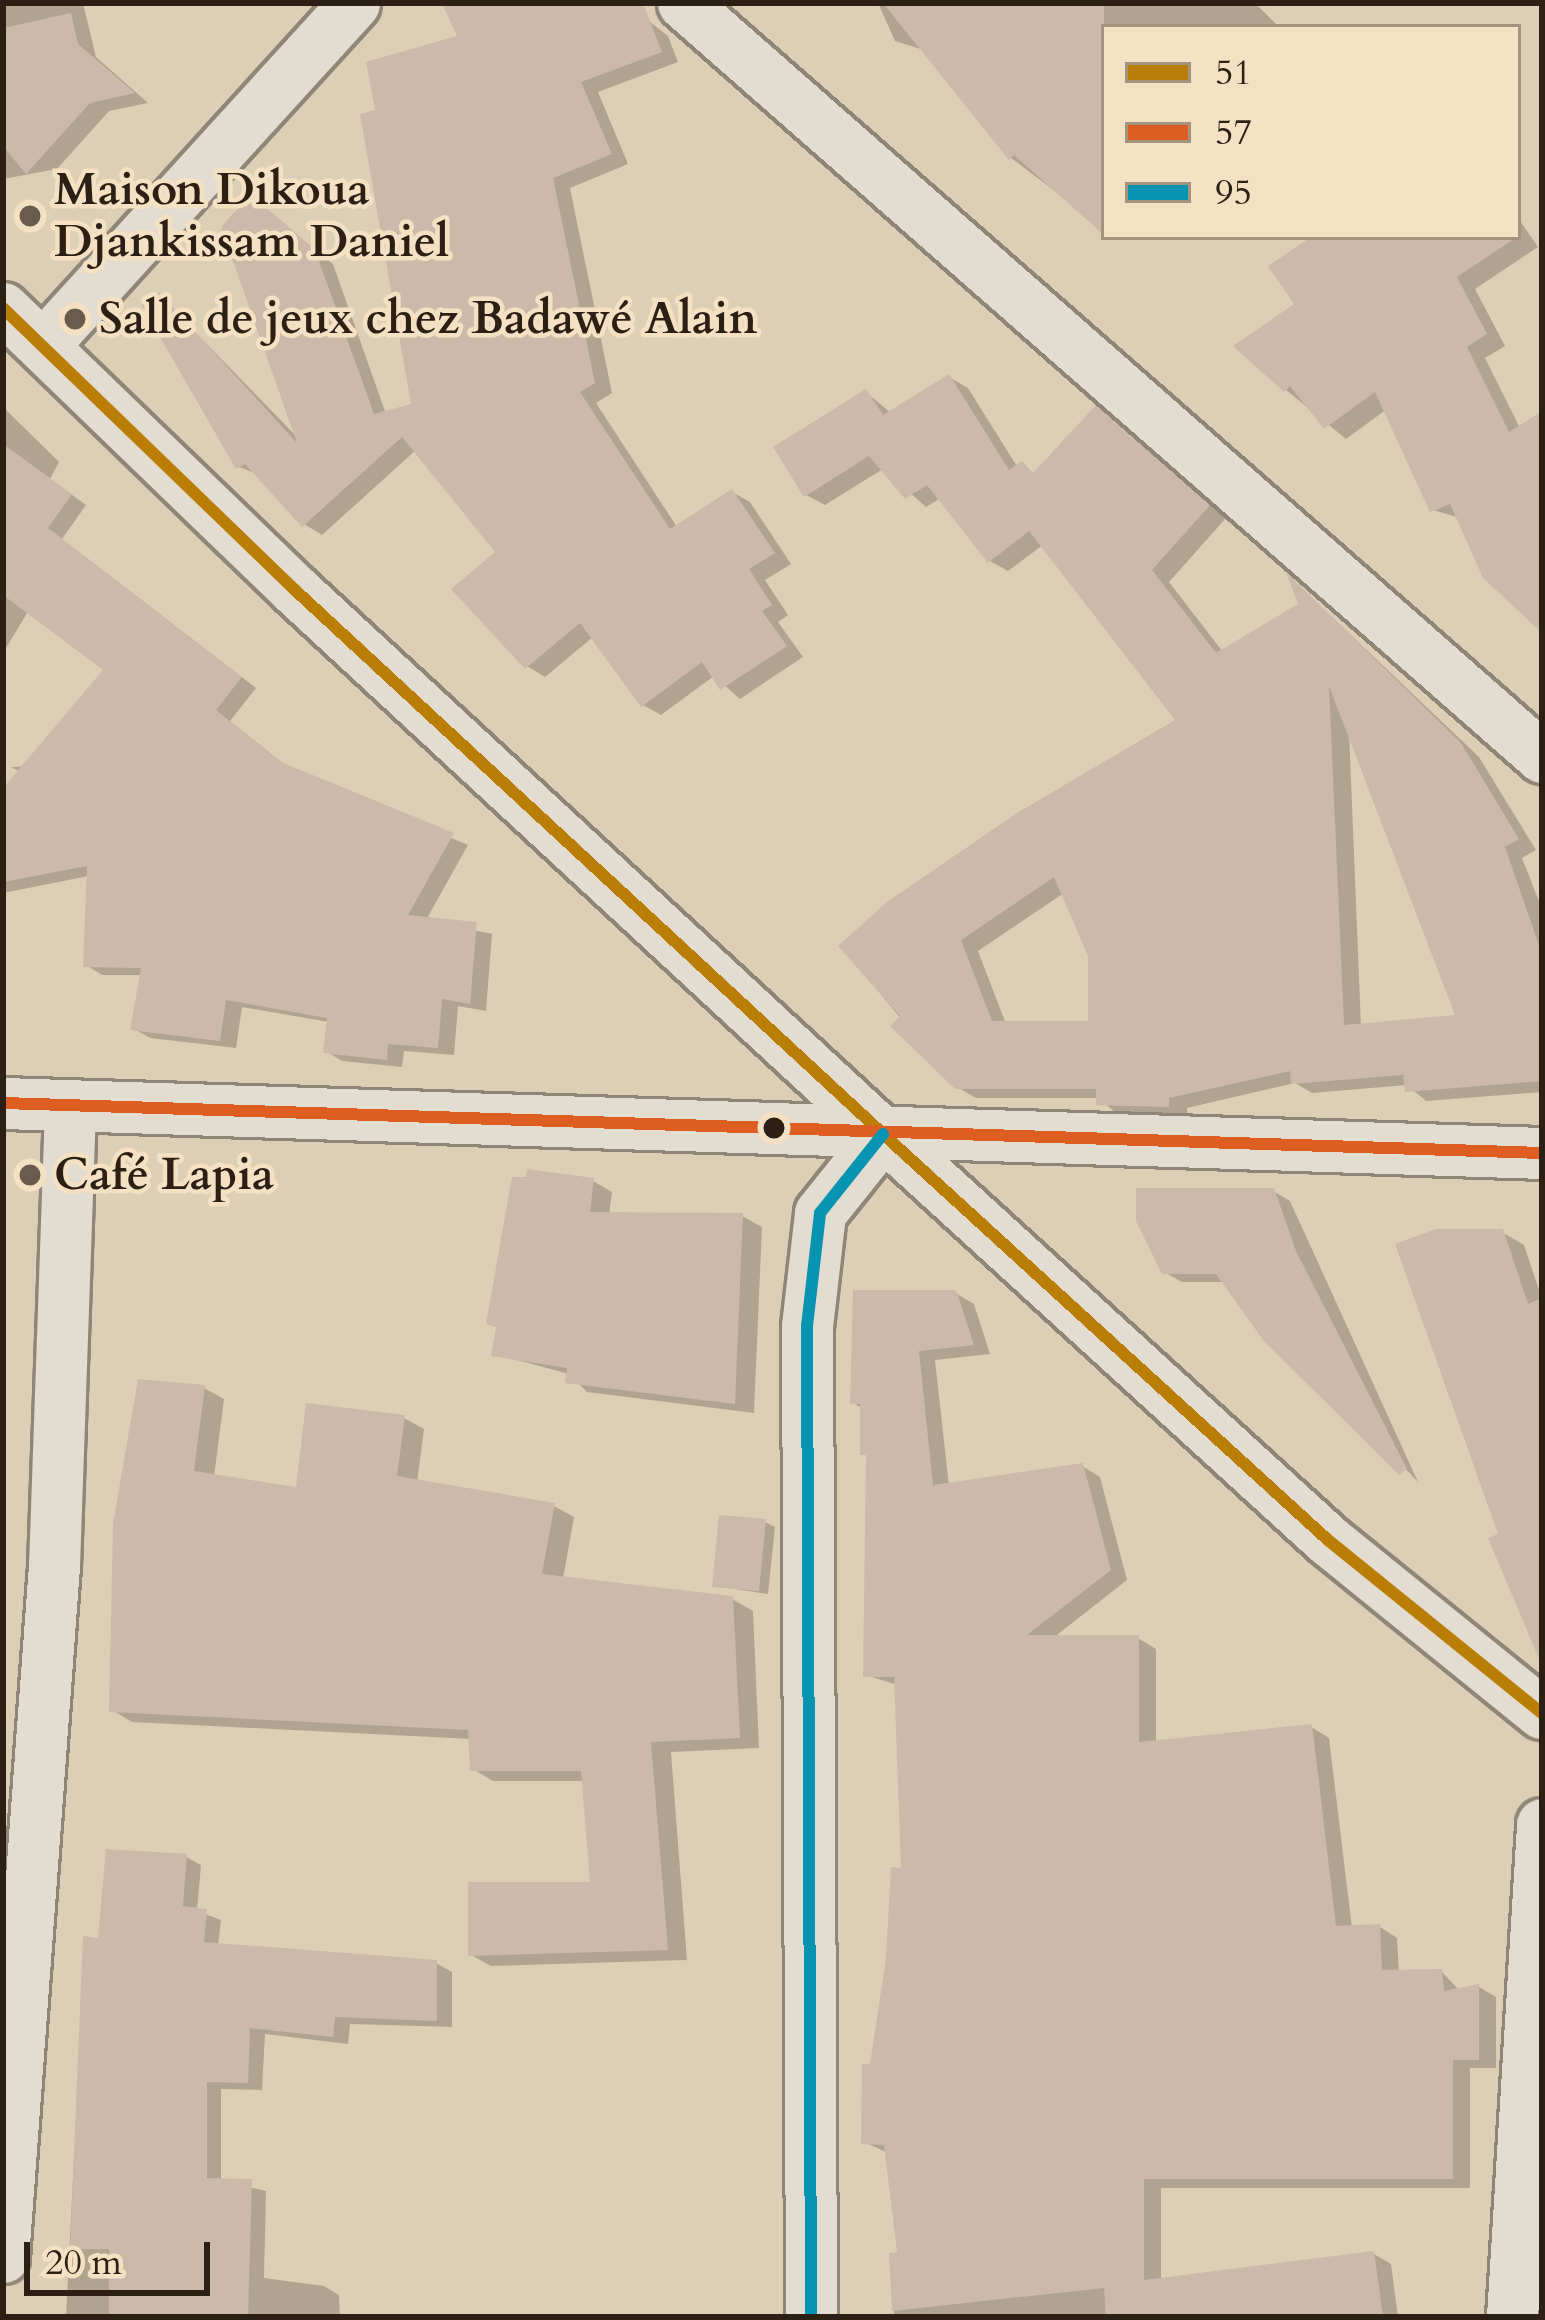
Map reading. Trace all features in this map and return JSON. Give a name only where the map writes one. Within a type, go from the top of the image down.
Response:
[{"type":"street","points":[[45,344],[354,3]]},
{"type":"street","points":[[683,3],[1542,757]]},
{"type":"street","points":[[3,308],[295,590],[883,1134],[1328,1540],[1542,1713]]},
{"type":"street","points":[[3,1103],[1542,1154]]},
{"type":"street","points":[[3,2257],[54,1566],[70,1106]]},
{"type":"street","points":[[811,2317],[807,1325],[820,1213],[883,1134]]},
{"type":"street","points":[[1512,2317],[1542,1824]]},
{"type":"building","points":[[442,3],[643,3],[662,52],[581,82],[612,154],[553,178],[595,383],[580,392],[670,529],[732,489],[775,553],[749,569],[772,605],[762,611],[787,646],[720,690],[702,662],[641,707],[580,623],[525,669],[451,589],[495,552],[402,437],[302,527],[245,464],[236,469],[141,304],[159,292],[297,443],[221,227],[251,194],[315,250],[374,414],[411,404],[360,114],[375,110],[366,62],[457,36]]},
{"type":"building","points":[[883,3],[1104,3],[1101,232],[1014,155],[1009,160]]},
{"type":"building","points":[[71,13],[78,44],[135,93],[90,103],[26,174],[3,146],[3,28]]},
{"type":"building","points":[[1307,240],[1512,240],[1457,277],[1487,334],[1467,347],[1509,432],[1542,411],[1542,633],[1483,578],[1450,504],[1430,512],[1375,392],[1324,429],[1290,386],[1284,392],[1233,346],[1294,304],[1268,266]]},
{"type":"building","points":[[949,374],[1009,470],[1022,461],[1033,473],[1096,405],[1210,505],[1152,570],[1216,653],[1298,604],[1286,572],[1461,743],[1519,839],[1505,847],[1542,954],[1542,1081],[1405,1092],[1403,1075],[1291,1084],[1290,1071],[1169,1098],[1169,1107],[1096,1105],[1096,1089],[955,1089],[890,1026],[900,1016],[838,946],[887,902],[1017,813],[1175,720],[1029,531],[988,563],[927,485],[905,499],[869,456],[804,497],[773,447],[866,389],[883,415]],"holes":[[[1329,686],[1455,1015],[1344,1025]],[[1054,877],[1088,956],[1088,1021],[992,1021],[961,940]]]},
{"type":"building","points":[[3,444],[72,494],[48,528],[242,677],[216,710],[281,762],[454,833],[408,915],[477,922],[470,1004],[442,999],[438,1048],[388,1044],[387,1060],[323,1053],[327,1018],[226,1000],[220,1041],[130,1030],[141,968],[83,967],[87,866],[3,882],[3,788],[103,670],[3,595]]},
{"type":"building","points":[[527,1169],[594,1178],[590,1212],[743,1213],[735,1404],[565,1383],[567,1368],[491,1356],[496,1327],[486,1324],[512,1177],[526,1177]]},
{"type":"building","points":[[1136,1188],[1274,1188],[1296,1251],[1407,1469],[1399,1475],[1263,1340],[1216,1274],[1162,1274],[1136,1221]]},
{"type":"building","points":[[1436,1229],[1503,1229],[1528,1304],[1542,1298],[1542,1666],[1488,1538],[1498,1534],[1395,1244]]},
{"type":"building","points":[[853,1290],[956,1290],[974,1345],[919,1351],[933,1485],[1083,1463],[1111,1570],[1027,1635],[1139,1635],[1139,1742],[1312,1724],[1336,1926],[1380,1924],[1382,1970],[1442,1969],[1444,1991],[1479,1984],[1479,2060],[1453,2060],[1453,2179],[1144,2179],[1144,2280],[1374,2251],[1383,2317],[1106,2317],[1104,2288],[892,2311],[889,2253],[897,2252],[884,2145],[861,2144],[862,2064],[870,2064],[886,1958],[891,1867],[901,1868],[894,1677],[863,1677],[866,1455],[860,1455],[860,1404],[850,1404]]},
{"type":"building","points":[[138,1379],[205,1385],[194,1471],[296,1487],[306,1403],[405,1415],[397,1476],[555,1503],[542,1574],[733,1596],[740,1738],[651,1742],[668,1950],[468,1956],[468,1882],[590,1882],[581,1771],[470,1771],[468,1730],[109,1712],[113,1524]]},
{"type":"building","points":[[719,1515],[766,1519],[759,1591],[712,1587]]},
{"type":"building","points":[[106,1849],[187,1854],[183,1906],[207,1909],[204,1942],[437,1960],[437,2021],[335,2017],[333,2037],[250,2028],[248,2083],[207,2082],[207,2178],[252,2179],[248,2317],[109,2317],[109,2249],[70,2249],[83,1936],[98,1938]]},
{"type":"transit line","name":"51","points":[[3,308],[295,590],[883,1134],[1328,1540],[1542,1713]]},
{"type":"transit line","name":"57","points":[[3,1103],[1542,1153]]},
{"type":"transit line","name":"95","points":[[811,2317],[807,1326],[820,1213],[883,1134]]},
{"type":"place","name":"Maison Dikoua Djankissam Daniel","points":[[30,216]]},
{"type":"place","name":"Salle de jeux chez Badawé Alain","points":[[75,319]]},
{"type":"place","name":"Café Lapia","points":[[30,1175]]}]
